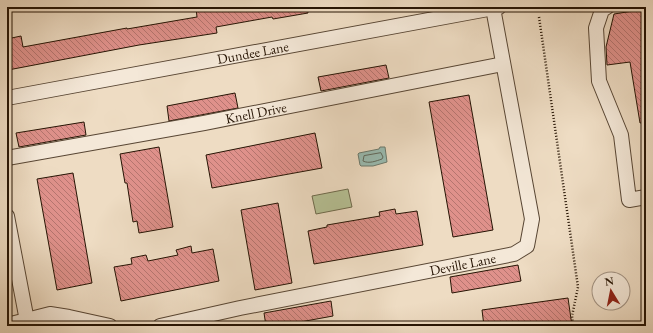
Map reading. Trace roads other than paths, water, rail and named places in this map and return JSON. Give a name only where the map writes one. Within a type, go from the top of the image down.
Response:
[{"type":"street","points":[[607,7],[602,10],[596,28],[599,81],[621,135],[629,200],[646,197]]},
{"type":"street","name":"Deville Lane","points":[[160,326],[240,308],[514,254],[527,246],[532,219],[503,64],[496,8]]},
{"type":"street","name":"Dundee Lane","points":[[7,98],[496,8]]},
{"type":"street","name":"Knell Drive","points":[[7,158],[204,123],[503,64]]},
{"type":"street","points":[[7,216],[28,323]]},
{"type":"street","points":[[7,325],[28,323],[50,314],[110,326]]},
{"type":"water","points":[[380,147],[385,147],[387,162],[373,166],[360,165],[359,153],[379,149]]}]
